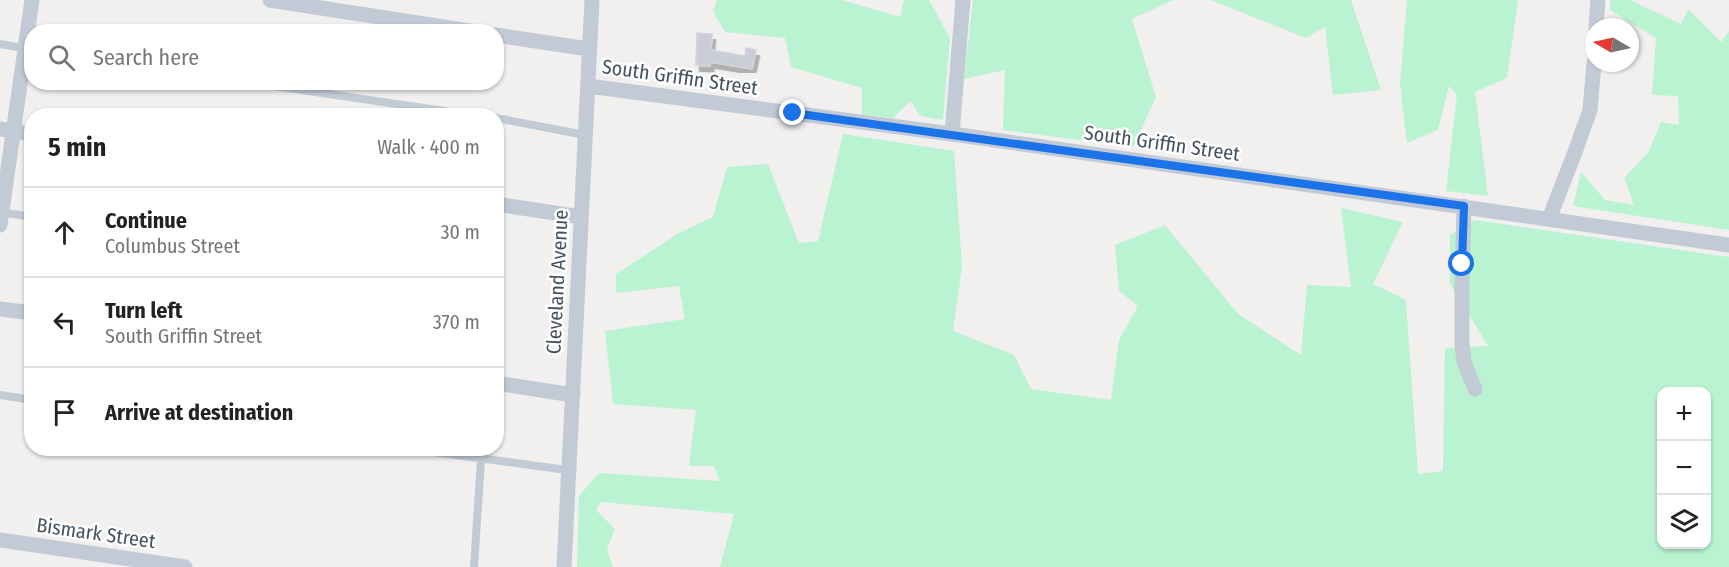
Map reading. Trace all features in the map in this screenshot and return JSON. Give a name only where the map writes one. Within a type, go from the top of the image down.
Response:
[{"type":"street","points":[[30,24],[32,0]]},
{"type":"street","points":[[270,0],[424,24]]},
{"type":"street","name":"Cleveland Avenue","points":[[564,567],[592,0]]},
{"type":"street","points":[[952,134],[963,0]]},
{"type":"street","points":[[1597,18],[1598,0]]},
{"type":"street","name":"South Griffin Street","points":[[504,36],[589,49]]},
{"type":"street","points":[[1,216],[6,130],[24,64]]},
{"type":"street","points":[[1549,219],[1590,110],[1593,72]]},
{"type":"street","name":"South Griffin Street","points":[[588,86],[952,134],[1729,245]]},
{"type":"street","points":[[6,130],[24,133]]},
{"type":"street","points":[[504,205],[581,217]]},
{"type":"street","points":[[1464,206],[1461,283],[1462,344],[1464,362],[1475,389]]},
{"type":"street","points":[[0,309],[24,312]]},
{"type":"street","points":[[504,384],[573,395]]},
{"type":"street","name":"Bismark Street","points":[[0,540],[127,563],[185,567]]},
{"type":"lane","points":[[0,44],[24,48]]},
{"type":"lane","points":[[302,90],[424,108]]},
{"type":"lane","points":[[504,120],[585,135]]},
{"type":"lane","points":[[1,216],[24,217]]},
{"type":"lane","points":[[0,394],[24,398]]},
{"type":"lane","points":[[460,456],[567,470]]},
{"type":"lane","points":[[474,567],[481,459]]},
{"type":"green space","points":[[717,0],[842,0],[900,17],[904,0],[929,0],[950,38],[943,120],[920,116],[911,101],[893,118],[862,114],[862,88],[791,67],[785,38],[725,32],[713,11]]},
{"type":"green space","points":[[973,0],[1173,0],[1132,19],[1156,97],[1133,147],[1003,130],[1005,70],[964,79]]},
{"type":"green space","points":[[1211,0],[1351,0],[1381,90],[1333,95],[1325,27],[1306,38]]},
{"type":"green space","points":[[1407,0],[1518,0],[1507,78],[1475,92],[1488,196],[1446,191],[1457,95],[1449,86],[1438,130],[1407,143],[1400,84]]},
{"type":"green space","points":[[1610,0],[1630,0],[1681,24],[1688,9],[1721,42],[1729,31],[1729,230],[1573,206],[1581,172],[1605,200],[1634,205],[1624,178],[1648,153],[1661,122],[1679,125],[1678,96],[1652,95],[1656,38],[1639,28],[1639,18],[1623,18],[1610,10]]},
{"type":"green space","points":[[843,134],[954,151],[962,267],[953,331],[1014,355],[1031,389],[1111,400],[1119,340],[1138,306],[1119,291],[1115,245],[1165,225],[1238,314],[1301,355],[1307,285],[1351,287],[1341,208],[1403,222],[1373,284],[1406,300],[1418,474],[1443,471],[1445,348],[1488,346],[1450,284],[1450,235],[1475,220],[1729,257],[1729,567],[720,567],[734,514],[601,502],[596,510],[615,529],[607,549],[613,567],[577,567],[579,496],[599,473],[720,481],[714,466],[689,466],[696,410],[613,404],[605,331],[685,319],[679,286],[616,293],[616,274],[679,233],[713,217],[727,167],[768,164],[799,243],[818,241]]},
{"type":"building","points":[[697,33],[712,34],[711,50],[745,56],[746,48],[756,50],[752,69],[711,62],[710,66],[696,65]]},
{"type":"route","points":[[793,113],[1464,206],[1462,264]]}]
